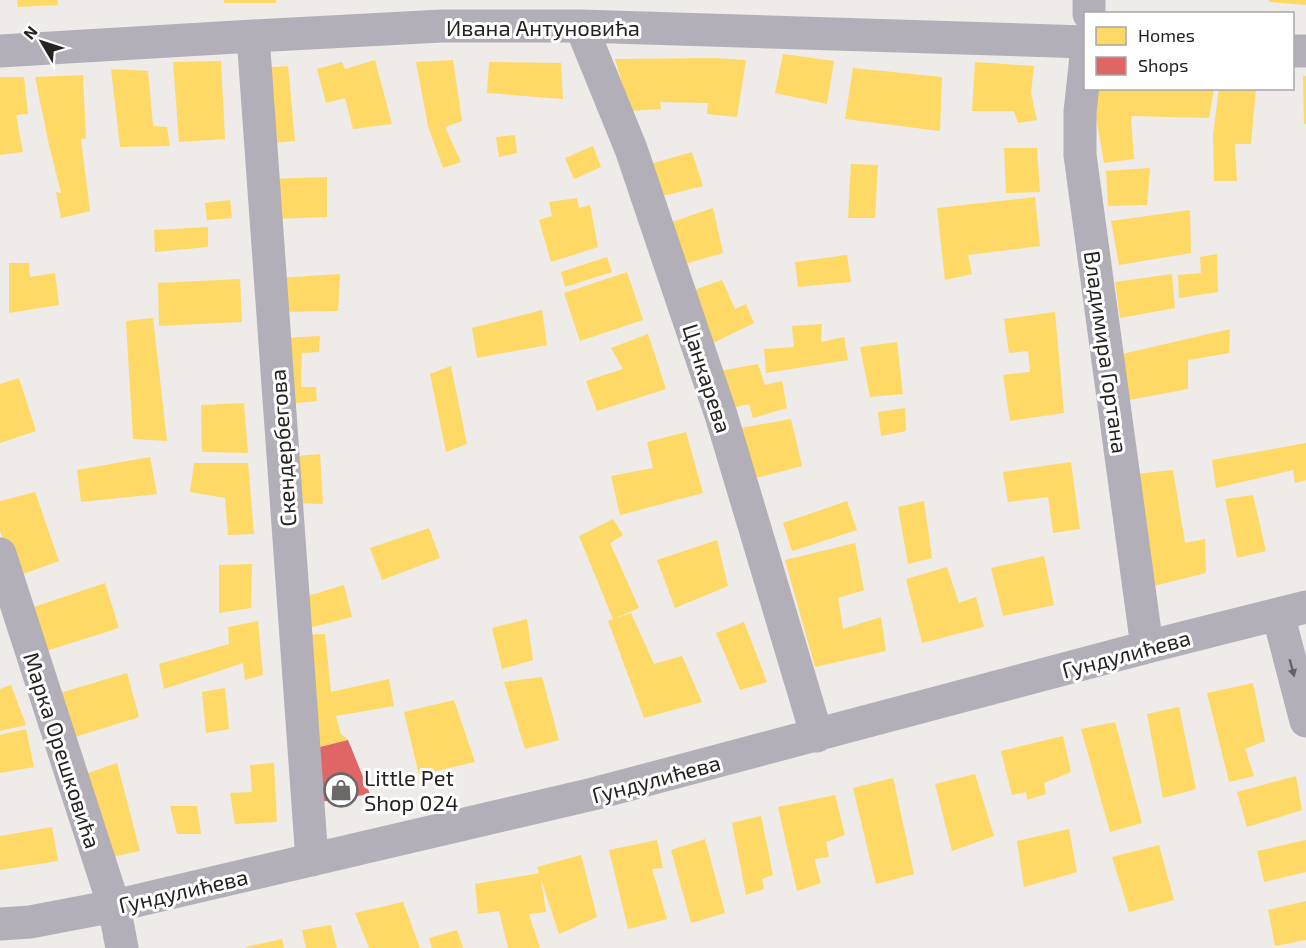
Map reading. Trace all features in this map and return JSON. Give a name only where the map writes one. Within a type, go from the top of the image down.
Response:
[{"type":"street","name":"Ивана Антуновића","points":[[0,51],[442,26],[581,26],[1084,42]]},
{"type":"street","name":"Цанкарева","points":[[581,26],[631,149],[721,415],[817,736]]},
{"type":"street","name":"Скендербегова","points":[[253,36],[312,860]]},
{"type":"street","name":"Владимира Гортана","points":[[1084,75],[1080,112],[1080,155],[1147,647]]},
{"type":"street","name":"Марка Орешковића","points":[[0,554],[114,906],[123,948]]},
{"type":"street","name":"Гундулићева","points":[[0,924],[30,922],[114,906],[593,794],[1147,647],[1292,611]]},
{"type":"street","points":[[1292,611],[1306,721]]},
{"type":"building: Homes","points":[[17,0],[57,0],[58,5],[18,7]]},
{"type":"building: Homes","points":[[224,0],[276,0],[276,3],[224,3]]},
{"type":"building: Homes","points":[[1269,0],[1306,0],[1306,5],[1269,2]]},
{"type":"building: Homes","points":[[783,54],[834,61],[827,104],[775,93]]},
{"type":"building: Homes","points":[[615,59],[746,60],[737,117],[707,114],[708,103],[660,102],[661,109],[630,111]]},
{"type":"building: Homes","points":[[375,60],[392,124],[353,129],[345,98],[326,103],[317,69],[342,62],[345,69]]},
{"type":"building: Homes","points":[[453,60],[462,121],[445,127],[461,162],[443,168],[428,126],[416,62]]},
{"type":"building: Homes","points":[[221,61],[225,139],[179,142],[173,62]]},
{"type":"building: Homes","points":[[489,62],[561,63],[563,99],[487,93]]},
{"type":"building: Homes","points":[[975,62],[1034,66],[1031,93],[1037,120],[1018,123],[1014,111],[972,111]]},
{"type":"building: Homes","points":[[288,66],[295,141],[265,144],[259,68]]},
{"type":"building: Homes","points":[[853,68],[942,77],[940,131],[845,119]]},
{"type":"building: Homes","points":[[111,69],[148,71],[153,126],[167,127],[170,146],[120,147]]},
{"type":"building: Homes","points":[[83,75],[86,138],[81,139],[90,211],[61,218],[56,192],[61,193],[35,77]]},
{"type":"building: Homes","points":[[1303,76],[1306,76],[1306,124],[1304,124]]},
{"type":"building: Homes","points":[[0,77],[24,77],[28,114],[16,115],[23,152],[0,155]]},
{"type":"building: Homes","points":[[1091,90],[1214,90],[1209,118],[1131,116],[1134,159],[1104,163]]},
{"type":"building: Homes","points":[[1219,90],[1256,90],[1251,144],[1235,144],[1237,181],[1214,181],[1213,136]]},
{"type":"building: Homes","points":[[515,135],[517,153],[499,157],[496,137]]},
{"type":"building: Homes","points":[[593,146],[601,167],[574,179],[565,158]]},
{"type":"building: Homes","points":[[1004,148],[1037,148],[1040,192],[1006,193]]},
{"type":"building: Homes","points":[[692,152],[703,186],[658,197],[647,165]]},
{"type":"building: Homes","points":[[851,164],[878,165],[875,218],[848,218]]},
{"type":"building: Homes","points":[[1150,168],[1147,205],[1108,206],[1106,171]]},
{"type":"building: Homes","points":[[327,177],[327,217],[272,219],[267,179]]},
{"type":"building: Homes","points":[[1035,197],[1040,246],[968,255],[972,274],[945,280],[937,208]]},
{"type":"building: Homes","points":[[577,198],[579,208],[590,205],[598,247],[551,262],[539,220],[552,216],[549,202]]},
{"type":"building: Homes","points":[[230,200],[232,218],[207,220],[205,203]]},
{"type":"building: Homes","points":[[713,208],[723,253],[678,266],[663,225]]},
{"type":"building: Homes","points":[[1190,210],[1191,253],[1119,265],[1111,221]]},
{"type":"building: Homes","points":[[208,227],[208,247],[155,252],[154,230]]},
{"type":"building: Homes","points":[[1217,254],[1218,292],[1179,298],[1178,275],[1201,273],[1200,257]]},
{"type":"building: Homes","points":[[847,255],[851,282],[798,287],[795,262]]},
{"type":"building: Homes","points":[[607,257],[612,272],[565,287],[561,272]]},
{"type":"building: Homes","points":[[9,263],[29,263],[30,277],[55,273],[59,305],[9,313]]},
{"type":"building: Homes","points":[[627,272],[643,320],[580,341],[564,293]]},
{"type":"building: Homes","points":[[340,274],[338,311],[279,312],[278,278]]},
{"type":"building: Homes","points":[[1172,274],[1175,308],[1120,318],[1115,282]]},
{"type":"building: Homes","points":[[240,279],[242,322],[159,326],[158,283]]},
{"type":"building: Homes","points":[[722,280],[735,309],[746,304],[754,323],[711,344],[689,292]]},
{"type":"building: Homes","points":[[542,310],[547,345],[477,358],[472,328]]},
{"type":"building: Homes","points":[[1055,312],[1064,413],[1010,421],[1003,375],[1030,372],[1028,351],[1009,353],[1004,319]]},
{"type":"building: Homes","points":[[153,318],[167,441],[133,439],[126,321]]},
{"type":"building: Homes","points":[[822,324],[821,342],[844,337],[848,360],[766,373],[764,349],[794,347],[792,326]]},
{"type":"building: Homes","points":[[1230,329],[1229,353],[1188,360],[1188,389],[1129,400],[1122,354]]},
{"type":"building: Homes","points":[[648,334],[666,389],[597,411],[586,381],[623,369],[611,348]]},
{"type":"building: Homes","points":[[320,336],[319,352],[302,353],[301,387],[316,387],[317,401],[287,404],[283,338]]},
{"type":"building: Homes","points":[[897,342],[903,394],[870,397],[860,347]]},
{"type":"building: Homes","points":[[758,364],[765,385],[782,381],[787,408],[753,418],[749,404],[728,409],[714,372]]},
{"type":"building: Homes","points":[[451,366],[467,444],[446,452],[430,374]]},
{"type":"building: Homes","points":[[19,378],[36,431],[0,443],[0,384]]},
{"type":"building: Homes","points":[[244,403],[248,453],[202,452],[201,405]]},
{"type":"building: Homes","points":[[905,408],[906,431],[881,436],[878,412]]},
{"type":"building: Homes","points":[[791,419],[802,466],[752,479],[741,428]]},
{"type":"building: Homes","points":[[686,432],[703,493],[620,515],[611,476],[653,468],[647,442]]},
{"type":"building: Homes","points":[[1306,443],[1306,480],[1295,483],[1293,470],[1216,488],[1212,460]]},
{"type":"building: Homes","points":[[320,454],[323,504],[291,503],[287,457]]},
{"type":"building: Homes","points":[[150,457],[157,494],[81,502],[77,470]]},
{"type":"building: Homes","points":[[1071,462],[1080,529],[1053,533],[1048,497],[1008,502],[1003,472]]},
{"type":"building: Homes","points":[[194,463],[248,463],[254,534],[228,535],[225,498],[190,492]]},
{"type":"building: Homes","points":[[1173,470],[1185,543],[1205,539],[1206,573],[1154,586],[1135,474]]},
{"type":"building: Homes","points":[[35,492],[59,561],[15,577],[0,531],[0,501]]},
{"type":"building: Homes","points":[[1253,495],[1266,551],[1237,558],[1225,499]]},
{"type":"building: Homes","points":[[847,501],[857,530],[792,551],[783,523]]},
{"type":"building: Homes","points":[[924,501],[932,558],[908,564],[898,507]]},
{"type":"building: Homes","points":[[613,519],[623,535],[610,543],[639,608],[613,619],[579,536]]},
{"type":"building: Homes","points":[[429,528],[440,558],[382,580],[370,548]]},
{"type":"building: Homes","points":[[717,540],[728,586],[675,608],[657,560]]},
{"type":"building: Homes","points":[[855,543],[864,590],[838,598],[843,629],[881,617],[886,651],[815,667],[785,560]]},
{"type":"building: Homes","points":[[1044,556],[1054,605],[1003,616],[991,568]]},
{"type":"building: Homes","points":[[252,564],[251,608],[219,613],[219,565]]},
{"type":"building: Homes","points":[[947,567],[959,603],[976,597],[984,627],[922,643],[906,579]]},
{"type":"building: Homes","points":[[105,583],[119,628],[43,652],[28,609]]},
{"type":"building: Homes","points":[[344,585],[352,617],[301,630],[298,599]]},
{"type":"building: Homes","points":[[631,613],[654,664],[682,656],[702,702],[644,718],[608,621]]},
{"type":"building: Homes","points":[[527,619],[533,660],[502,669],[492,628]]},
{"type":"building: Homes","points":[[258,621],[263,675],[245,680],[243,663],[164,689],[159,664],[229,644],[228,627]]},
{"type":"building: Homes","points":[[744,622],[767,682],[740,690],[716,633]]},
{"type":"building: Homes","points":[[325,634],[331,692],[389,679],[394,706],[336,716],[341,734],[348,740],[308,750],[300,635]]},
{"type":"building: Homes","points":[[127,673],[139,717],[72,738],[53,695]]},
{"type":"building: Homes","points":[[542,677],[559,740],[525,749],[504,682]]},
{"type":"building: Homes","points":[[1253,683],[1265,741],[1245,749],[1254,776],[1229,782],[1207,693]]},
{"type":"building: Homes","points":[[11,685],[26,725],[0,731],[0,689]]},
{"type":"building: Homes","points":[[225,688],[229,729],[206,733],[202,692]]},
{"type":"building: Homes","points":[[454,700],[475,762],[419,775],[404,712]]},
{"type":"building: Homes","points":[[1179,707],[1196,789],[1163,798],[1147,714]]},
{"type":"building: Homes","points":[[1115,722],[1142,823],[1110,832],[1081,729]]},
{"type":"building: Homes","points":[[26,729],[34,767],[0,773],[0,735]]},
{"type":"building: Homes","points":[[1063,736],[1071,772],[1044,783],[1046,794],[1027,800],[1026,792],[1012,795],[1001,751]]},
{"type":"building: Homes","points":[[117,763],[140,851],[107,858],[85,774]]},
{"type":"building: Homes","points":[[274,763],[277,822],[235,824],[230,793],[252,792],[250,765]]},
{"type":"building: Homes","points":[[975,774],[994,836],[952,851],[935,784]]},
{"type":"building: Homes","points":[[1296,776],[1302,810],[1247,827],[1237,792]]},
{"type":"building: Homes","points":[[893,778],[914,874],[876,884],[853,788]]},
{"type":"building: Homes","points":[[835,795],[845,835],[826,842],[829,857],[814,859],[821,883],[797,891],[778,807]]},
{"type":"building: Homes","points":[[170,806],[197,806],[201,834],[177,834]]},
{"type":"building: Homes","points":[[761,816],[773,875],[762,879],[764,889],[746,895],[732,823]]},
{"type":"building: Homes","points":[[52,827],[58,861],[0,870],[0,836]]},
{"type":"building: Homes","points":[[1069,829],[1077,872],[1024,887],[1017,841]]},
{"type":"building: Homes","points":[[705,839],[725,913],[691,923],[671,850]]},
{"type":"building: Homes","points":[[657,840],[663,868],[652,869],[667,919],[628,929],[609,850]]},
{"type":"building: Homes","points":[[1306,840],[1306,872],[1264,882],[1257,851]]},
{"type":"building: Homes","points":[[1159,845],[1174,900],[1129,912],[1112,857]]},
{"type":"building: Homes","points":[[581,855],[597,917],[559,934],[537,867]]},
{"type":"building: Homes","points":[[540,873],[546,912],[529,914],[540,948],[508,948],[499,911],[478,914],[475,884]]},
{"type":"building: Homes","points":[[1306,901],[1306,940],[1275,946],[1268,910]]},
{"type":"building: Homes","points":[[403,902],[420,948],[369,948],[355,913]]},
{"type":"building: Homes","points":[[331,925],[337,948],[306,948],[302,930]]},
{"type":"building: Homes","points":[[457,930],[463,948],[432,948],[429,938]]},
{"type":"building: Homes","points":[[282,939],[284,948],[246,948],[246,947]]},
{"type":"building: Shops","points":[[348,740],[370,794],[314,803],[308,750]]},
{"type":"place","name":"Little Pet Shop 024","points":[[341,790]]}]
